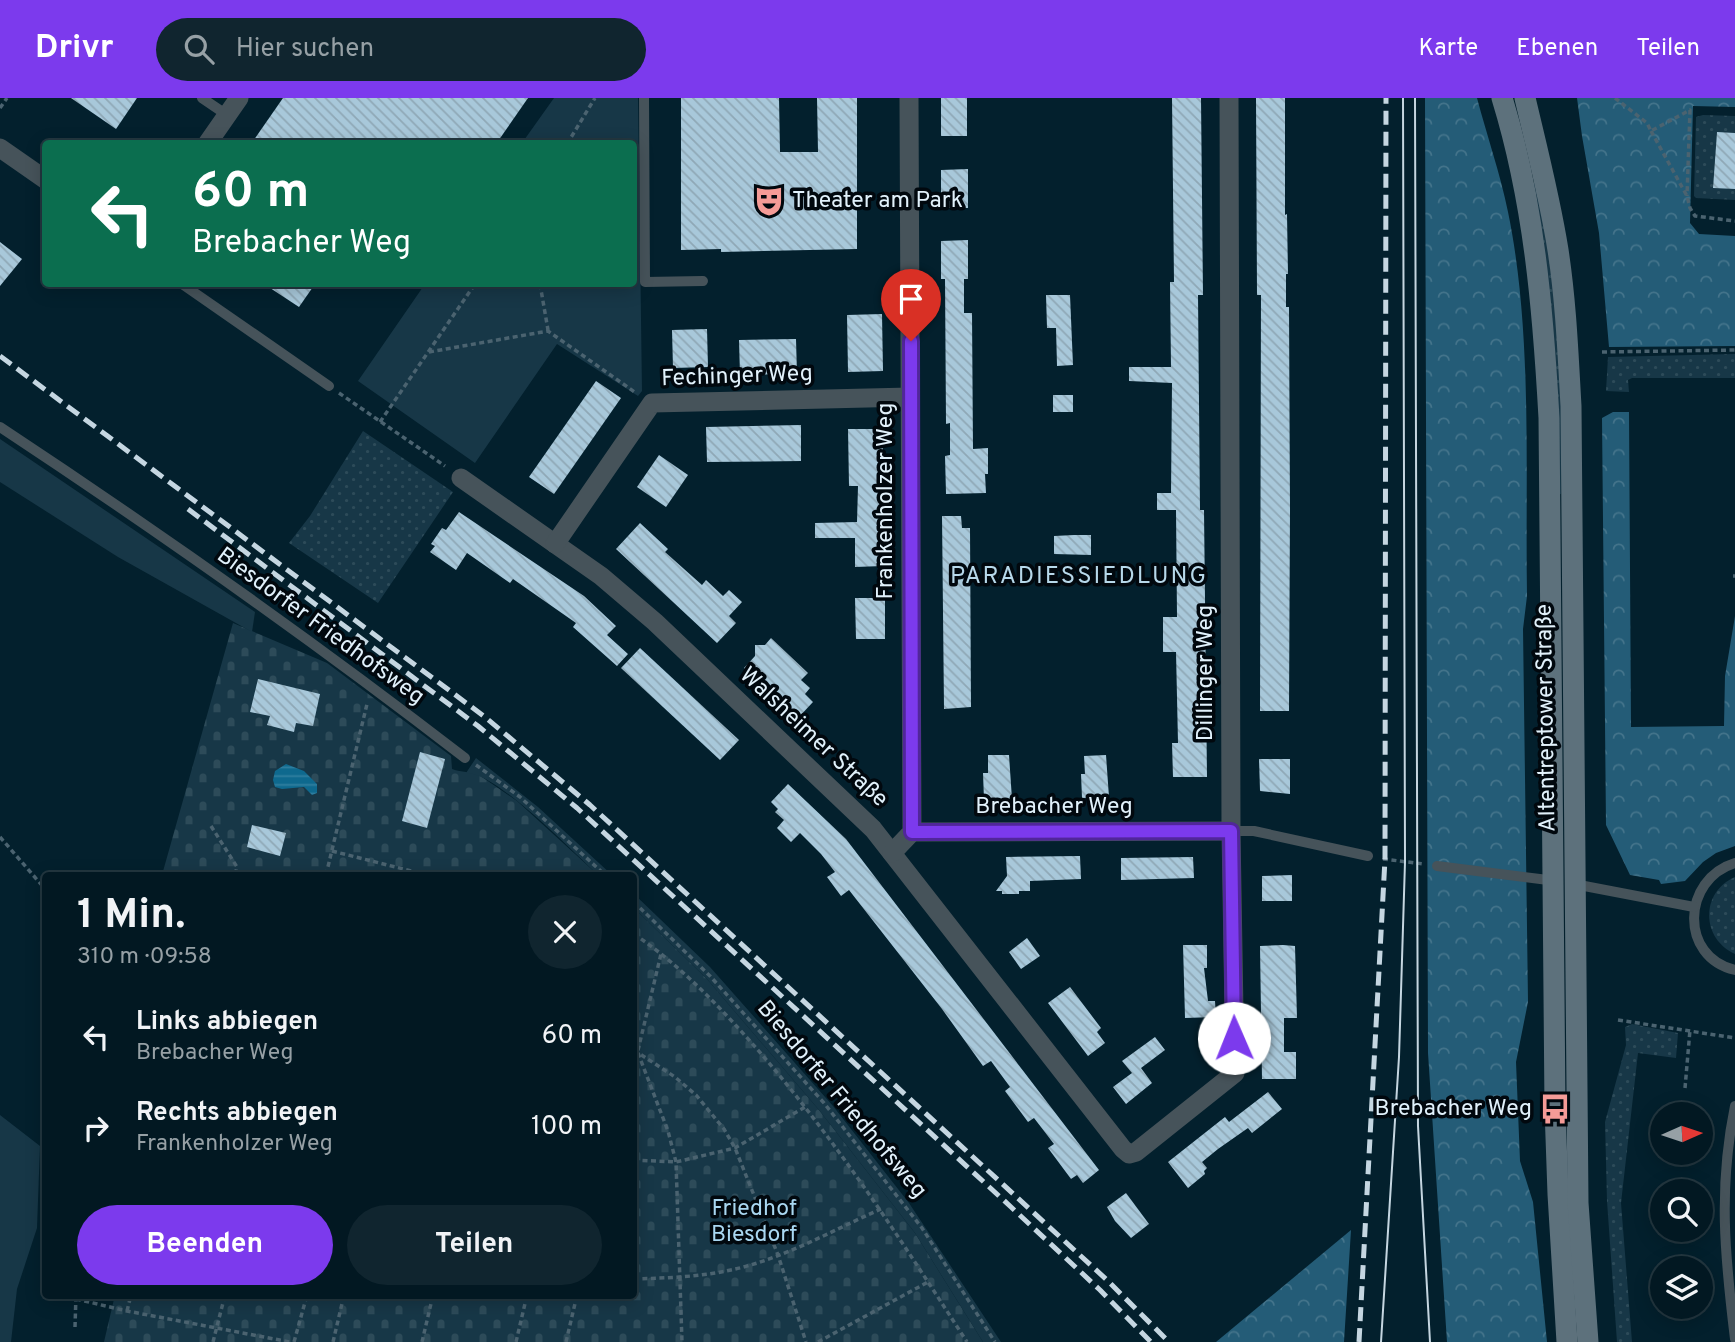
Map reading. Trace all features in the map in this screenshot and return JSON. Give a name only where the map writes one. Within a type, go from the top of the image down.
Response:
[{"type":"main road","name":"Altentreptower Straße","points":[[1502,98],[1522,178],[1536,256],[1549,418],[1557,1185],[1567,1342]]},
{"type":"main road","name":"Altentreptower Straße","points":[[1525,98],[1544,174],[1558,249],[1566,313],[1571,406],[1578,1203],[1588,1342]]},
{"type":"street","points":[[210,140],[239,98]]},
{"type":"street","name":"Frankenholzer Weg","points":[[909,98],[912,832]]},
{"type":"street","name":"Dillinger Weg","points":[[1129,1154],[1136,1152],[1235,1073],[1231,831],[1229,98]]},
{"type":"street","points":[[0,148],[42,177]]},
{"type":"street","name":"Fechinger Weg","points":[[555,544],[652,403],[910,397]]},
{"type":"street","name":"Walsheimer Straße","points":[[461,478],[601,576],[655,622],[873,829],[1129,1154]]},
{"type":"street","name":"Brebacher Weg","points":[[912,832],[1231,831]]},
{"type":"street","points":[[892,853],[912,832]]},
{"type":"lane","points":[[202,98],[227,115]]},
{"type":"lane","points":[[643,98],[645,282],[703,281]]},
{"type":"lane","points":[[186,287],[329,386]]},
{"type":"lane","name":"Biesdorfer Friedhofsweg","points":[[0,427],[96,491],[372,686],[465,758]]},
{"type":"lane","name":"Brebacher Weg","points":[[1231,831],[1254,831],[1368,856]]},
{"type":"lane","points":[[1735,863],[1724,866],[1710,876],[1700,890],[1694,907],[1694,926],[1701,945],[1714,960],[1735,970]]},
{"type":"lane","points":[[1437,866],[1553,880],[1694,907]]},
{"type":"lane","points":[[1735,1106],[1723,1210],[1725,1260],[1735,1339]]},
{"type":"path","points":[[0,108],[7,98]]},
{"type":"path","points":[[569,140],[595,98]]},
{"type":"path","points":[[1615,98],[1647,123],[1695,216],[1735,221]]},
{"type":"path","points":[[1651,131],[1690,110],[1687,196]]},
{"type":"path","points":[[380,422],[473,287]]},
{"type":"path","points":[[541,287],[548,331]]},
{"type":"path","points":[[429,352],[548,331],[652,403]]},
{"type":"path","points":[[1602,352],[1735,350]]},
{"type":"path","points":[[329,386],[461,478]]},
{"type":"path","points":[[327,872],[372,686]]},
{"type":"path","points":[[465,758],[520,797],[602,872]]},
{"type":"path","points":[[211,826],[237,867],[236,872]]},
{"type":"path","points":[[0,837],[42,885]]},
{"type":"path","points":[[332,851],[408,872]]},
{"type":"path","points":[[1368,856],[1437,866]]},
{"type":"path","name":"Biesdorfer Friedhofsweg","points":[[637,905],[710,976],[824,1104],[922,1228],[995,1342]]},
{"type":"path","points":[[637,936],[662,953],[733,1021],[805,1107],[881,1209],[967,1342]]},
{"type":"path","points":[[637,1047],[662,953]]},
{"type":"path","points":[[1618,1020],[1735,1038]]},
{"type":"path","points":[[1685,1088],[1690,1030]]},
{"type":"path","points":[[637,1052],[676,1077],[696,1095],[724,1129],[735,1148],[778,1255],[806,1342]]},
{"type":"path","points":[[637,1054],[668,1131],[676,1162],[682,1342]]},
{"type":"path","points":[[637,1160],[676,1162],[735,1148],[805,1107]]},
{"type":"path","points":[[637,1279],[680,1278],[732,1270],[778,1255],[881,1209]]},
{"type":"path","points":[[818,1342],[928,1282]]},
{"type":"path","points":[[75,1327],[76,1299]]},
{"type":"path","points":[[83,1299],[127,1311],[292,1342],[306,1299]]},
{"type":"path","points":[[127,1311],[130,1299]]},
{"type":"path","points":[[213,1342],[224,1299]]},
{"type":"path","points":[[333,1342],[343,1299]]},
{"type":"path","points":[[422,1342],[432,1299]]},
{"type":"path","points":[[516,1342],[526,1299]]},
{"type":"path","points":[[566,1342],[576,1299]]},
{"type":"green space","points":[[554,98],[638,98],[642,391],[638,396],[557,344],[475,463],[358,381],[423,287],[637,287],[637,140],[524,140]]},
{"type":"green space","points":[[1425,98],[1477,98],[1508,212],[1521,306],[1527,452],[1527,596],[1523,629],[1528,1002],[1516,1062],[1520,1161],[1533,1202],[1547,1342],[1447,1342],[1428,1053]]},
{"type":"green space","points":[[1577,98],[1735,98],[1735,107],[1693,106],[1690,223],[1699,234],[1735,236],[1735,346],[1609,347],[1599,233]]},
{"type":"green space","points":[[1735,116],[1735,133],[1717,133],[1713,187],[1735,189],[1735,200],[1694,196],[1696,117]]},
{"type":"green space","points":[[1539,181],[1562,356],[1561,494],[1531,183]]},
{"type":"green space","points":[[1735,354],[1735,378],[1632,378],[1628,380],[1629,392],[1606,391],[1608,357]]},
{"type":"green space","points":[[1613,412],[1629,412],[1631,727],[1724,726],[1725,676],[1735,616],[1735,846],[1716,853],[1703,862],[1685,881],[1661,884],[1659,880],[1630,875],[1606,825],[1602,418]]},
{"type":"green space","points":[[363,431],[453,492],[378,603],[289,543],[310,516]]},
{"type":"green space","points":[[0,439],[255,612],[252,632],[118,557],[0,482]]},
{"type":"green space","points":[[233,623],[327,663],[451,756],[452,769],[479,775],[517,801],[595,872],[163,872]]},
{"type":"green space","points":[[476,758],[538,807],[609,872],[595,872],[514,799],[479,776],[466,773]]},
{"type":"green space","points":[[1735,877],[1735,954],[1716,938],[1709,916],[1715,893]]},
{"type":"green space","points":[[637,897],[710,967],[833,1106],[909,1203],[1001,1342],[983,1342],[915,1233],[819,1110],[707,979],[637,911]]},
{"type":"green space","name":"Friedhof Biesdorf","points":[[637,911],[707,979],[819,1110],[915,1233],[983,1342],[104,1342],[114,1299],[637,1299]]},
{"type":"green space","points":[[1632,1024],[1678,1033],[1676,1058],[1638,1053],[1621,1203],[1632,1342],[1617,1342],[1607,1201],[1605,1122],[1626,1045],[1625,1027]]},
{"type":"green space","points":[[0,1115],[40,1146],[37,1228],[17,1289],[11,1342],[0,1342]]},
{"type":"green space","points":[[1351,1230],[1344,1342],[1216,1342]]},
{"type":"shaded area","points":[[286,764],[304,771],[317,784],[317,793],[312,795],[304,787],[275,787],[275,771]]},
{"type":"building","points":[[71,98],[137,98],[116,129]]},
{"type":"building","points":[[283,98],[528,98],[499,140],[254,140]]},
{"type":"building","name":"Theater am Park","points":[[681,98],[779,98],[780,152],[818,152],[817,98],[857,98],[857,249],[721,252],[721,249],[681,250]]},
{"type":"building","points":[[941,98],[967,98],[967,136],[941,136]]},
{"type":"building","points":[[1172,98],[1201,98],[1203,295],[1198,295],[1207,777],[1173,777],[1172,743],[1178,743],[1176,652],[1163,652],[1163,617],[1177,617],[1176,510],[1157,510],[1157,493],[1171,493],[1172,383],[1129,381],[1129,367],[1171,367],[1170,282],[1174,282]]},
{"type":"building","points":[[1256,98],[1285,98],[1288,274],[1286,307],[1289,307],[1289,711],[1260,711],[1261,295],[1257,295]]},
{"type":"building","points":[[1717,132],[1735,133],[1735,189],[1713,188]]},
{"type":"building","points":[[968,169],[968,208],[941,208],[941,170]]},
{"type":"building","points":[[968,240],[968,279],[964,279],[964,313],[972,313],[973,449],[988,448],[988,474],[985,474],[986,493],[946,494],[945,456],[950,455],[950,423],[946,424],[945,279],[941,279],[941,241]]},
{"type":"building","points":[[0,242],[22,259],[0,286]]},
{"type":"building","points":[[269,287],[313,287],[299,307]]},
{"type":"building","points":[[1046,295],[1070,295],[1073,365],[1057,366],[1056,328],[1047,328]]},
{"type":"building","points":[[882,314],[883,371],[848,372],[847,315]]},
{"type":"building","points":[[707,329],[708,367],[673,368],[672,330]]},
{"type":"building","points":[[796,339],[797,374],[740,375],[739,340]]},
{"type":"building","points":[[596,381],[621,398],[554,494],[529,477]]},
{"type":"building","points":[[1053,395],[1073,395],[1073,412],[1053,412]]},
{"type":"building","points":[[801,425],[801,461],[707,462],[706,427]]},
{"type":"building","points":[[848,429],[883,429],[883,566],[855,567],[855,538],[815,538],[815,523],[857,522],[858,486],[849,486]]},
{"type":"building","points":[[659,455],[688,475],[666,507],[637,487]]},
{"type":"building","points":[[459,512],[584,596],[616,626],[607,635],[628,654],[617,666],[573,627],[576,623],[513,579],[510,583],[467,553],[456,570],[430,552],[435,546],[431,544],[442,528],[446,530]]},
{"type":"building","points":[[942,516],[961,516],[962,528],[970,528],[971,707],[944,709]]},
{"type":"building","points":[[640,523],[668,549],[665,552],[702,585],[706,580],[723,596],[729,590],[742,602],[729,616],[736,623],[717,643],[616,549]]},
{"type":"building","points":[[1091,535],[1091,555],[1054,554],[1054,536]]},
{"type":"building","points":[[855,598],[885,598],[885,639],[856,639]]},
{"type":"building","points":[[771,638],[808,673],[801,680],[810,688],[805,694],[813,702],[798,718],[744,668],[755,656],[755,645],[765,645]]},
{"type":"building","points":[[640,648],[739,740],[720,760],[621,668]]},
{"type":"building","points":[[258,679],[320,694],[313,726],[296,723],[294,732],[267,725],[270,716],[250,712]]},
{"type":"building","points":[[420,752],[445,759],[427,828],[402,821]]},
{"type":"building","points":[[988,755],[1009,755],[1012,799],[984,800],[983,773],[988,773]]},
{"type":"building","points":[[1106,755],[1109,797],[1082,798],[1081,774],[1085,774],[1084,756]]},
{"type":"building","points":[[1259,759],[1290,759],[1290,794],[1260,791]]},
{"type":"building","points":[[788,784],[846,839],[1099,1170],[1083,1183],[1077,1175],[1071,1179],[1048,1148],[1054,1144],[1034,1118],[1028,1122],[1005,1091],[1010,1087],[991,1061],[983,1066],[849,890],[841,896],[827,877],[835,872],[821,854],[800,833],[791,842],[777,828],[784,820],[775,812],[778,809],[771,802]]},
{"type":"building","points":[[252,825],[286,833],[280,856],[247,847]]},
{"type":"building","points":[[1080,856],[1081,879],[1030,881],[1030,891],[1019,891],[1019,894],[1002,894],[1002,891],[996,891],[1007,876],[1006,857]]},
{"type":"building","points":[[1193,857],[1194,878],[1121,880],[1121,858]]},
{"type":"building","points":[[1292,875],[1292,901],[1262,901],[1262,876]]},
{"type":"building","points":[[1027,938],[1040,956],[1021,969],[1009,952]]},
{"type":"building","points":[[1183,945],[1207,945],[1207,968],[1204,968],[1208,1001],[1215,1001],[1216,1017],[1185,1018]]},
{"type":"building","points":[[1260,946],[1295,946],[1297,1018],[1284,1018],[1284,1052],[1296,1052],[1296,1079],[1262,1079]]},
{"type":"building","points":[[1070,987],[1101,1028],[1097,1032],[1105,1043],[1088,1056],[1048,1003]]},
{"type":"building","points":[[1155,1037],[1165,1050],[1141,1068],[1152,1083],[1126,1104],[1113,1087],[1132,1073],[1122,1061]]},
{"type":"building","points":[[1268,1092],[1282,1109],[1252,1133],[1248,1128],[1202,1162],[1207,1168],[1205,1174],[1188,1188],[1168,1162],[1225,1117],[1229,1122]]},
{"type":"building","points":[[1126,1193],[1149,1224],[1131,1238],[1115,1221],[1107,1207]]},
{"type":"tram line","points":[[1381,1342],[1399,1057],[1405,862],[1403,98]]},
{"type":"tram line","points":[[1415,98],[1418,1126],[1430,1342]]},
{"type":"railway","points":[[1359,1342],[1385,859],[1386,98]]},
{"type":"railway","points":[[0,356],[485,717],[590,805],[1108,1281],[1169,1342]]},
{"type":"railway","points":[[188,509],[478,726],[577,808],[1011,1207],[1151,1342]]},
{"type":"place","name":"Theater am Park","points":[[769,201]]},
{"type":"place","name":"Brebacher Weg","points":[[1555,1109]]},
{"type":"district","name":"PARADIESSIEDLUNG","points":[[1079,577]]},
{"type":"route","points":[[911,341],[912,832],[1231,831],[1234,1038]]}]
